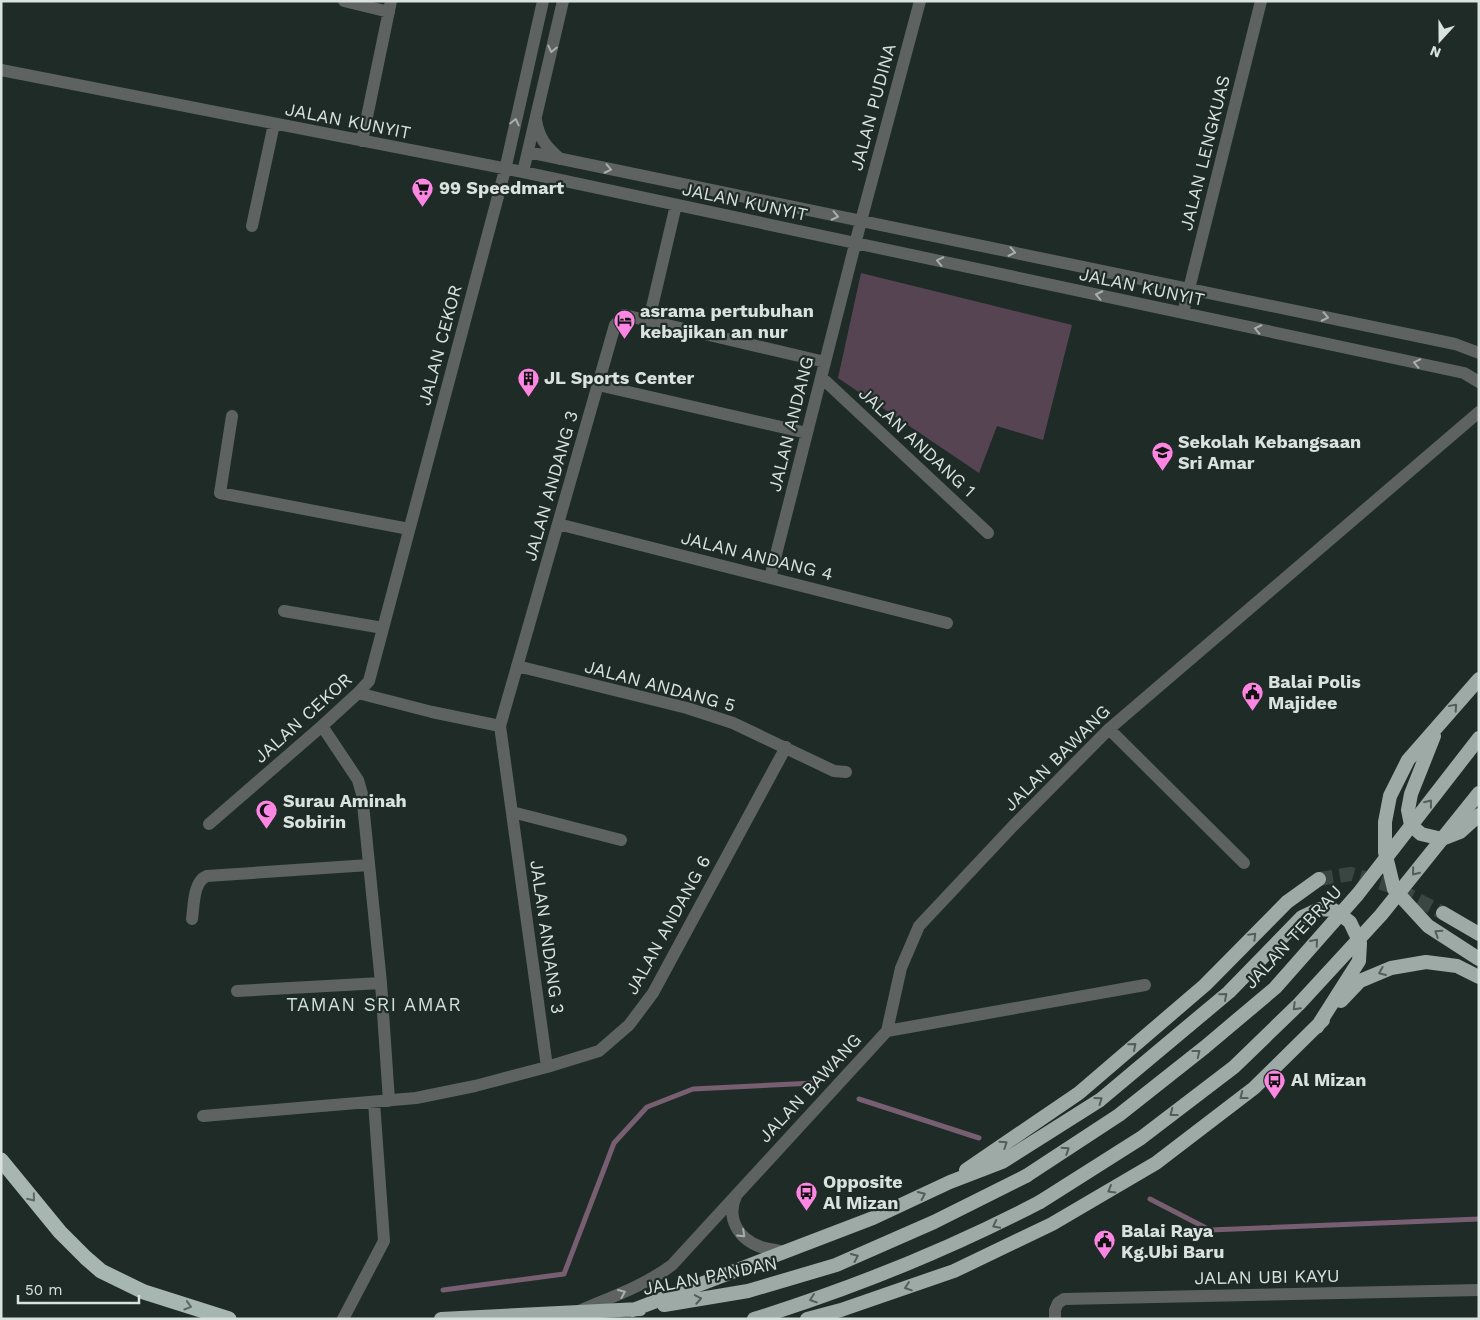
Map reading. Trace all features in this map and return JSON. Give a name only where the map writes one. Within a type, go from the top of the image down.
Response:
[{"type":"highway","points":[[1479,679],[1408,760],[1390,796],[1385,822],[1385,852],[1394,889],[1428,926],[1479,959]]},
{"type":"highway","points":[[1438,726],[1411,794],[1408,810],[1411,826],[1421,834],[1442,839],[1460,832],[1479,815]]},
{"type":"highway","name":"JALAN TEBRAU","points":[[1026,1176],[1119,1115],[1205,1047],[1275,988],[1358,894],[1479,738]]},
{"type":"highway","points":[[754,1319],[858,1284],[992,1227],[1040,1202],[1141,1138],[1234,1067],[1299,1004],[1381,915],[1479,793]]},
{"type":"highway","points":[[950,1182],[1079,1093],[1205,985],[1287,902],[1319,879]]},
{"type":"highway","points":[[633,1310],[873,1218],[950,1182],[1002,1162],[1100,1100],[1229,992],[1302,917],[1318,908],[1334,910],[1350,922],[1360,944],[1359,961],[1317,1027]]},
{"type":"highway","points":[[1443,913],[1479,934]]},
{"type":"highway","points":[[807,1319],[842,1310],[954,1271],[1052,1224],[1156,1164],[1254,1088],[1317,1027],[1360,981],[1391,968],[1426,962],[1457,966],[1479,977]]},
{"type":"highway","points":[[1,1160],[60,1232],[101,1271],[144,1292],[229,1319]]},
{"type":"highway","name":"JALAN PANDAN","points":[[441,1319],[633,1310],[748,1291],[836,1265],[934,1222],[1026,1176]]},
{"type":"street","points":[[344,1],[390,6],[362,141]]},
{"type":"street","name":"JALAN CEKOR","points":[[209,824],[322,726],[369,682],[505,170],[543,1]]},
{"type":"street","points":[[522,172],[563,1]]},
{"type":"street","name":"JALAN PUDINA","points":[[861,221],[920,1]]},
{"type":"street","name":"JALAN LENGKUAS","points":[[1183,313],[1261,1]]},
{"type":"street","name":"JALAN KUNYIT","points":[[1,70],[522,172],[1464,373],[1479,382]]},
{"type":"street","points":[[536,118],[538,132],[542,139],[560,159]]},
{"type":"street","points":[[252,226],[274,124]]},
{"type":"street","points":[[505,170],[528,152]]},
{"type":"street","name":"JALAN KUNYIT","points":[[528,152],[1455,344],[1479,353]]},
{"type":"street","points":[[650,320],[676,205]]},
{"type":"street","name":"JALAN ANDANG","points":[[770,578],[861,221]]},
{"type":"street","name":"JALAN ANDANG 3","points":[[547,1067],[500,726],[615,325],[624,315],[825,362]]},
{"type":"street","name":"JALAN ANDANG 1","points":[[821,377],[988,533]]},
{"type":"street","points":[[598,385],[807,433]]},
{"type":"street","name":"JALAN BAWANG","points":[[577,1312],[630,1290],[668,1268],[886,1031],[901,968],[919,926],[1013,826],[1109,729],[1479,412]]},
{"type":"street","points":[[232,416],[220,493],[409,529]]},
{"type":"street","name":"JALAN ANDANG 4","points":[[558,524],[947,623]]},
{"type":"street","points":[[284,611],[383,628]]},
{"type":"street","name":"JALAN ANDANG 5","points":[[517,666],[687,708],[733,723],[834,770],[846,772]]},
{"type":"street","points":[[358,693],[432,712],[500,726]]},
{"type":"street","points":[[322,726],[358,780],[362,794],[381,983],[389,1101]]},
{"type":"street","points":[[1109,729],[1244,863]]},
{"type":"street","name":"JALAN ANDANG 6","points":[[203,1116],[416,1098],[475,1086],[599,1051],[629,1026],[653,993],[786,747]]},
{"type":"street","points":[[512,812],[621,840]]},
{"type":"street","points":[[192,919],[199,883],[207,876],[369,865]]},
{"type":"street","points":[[237,991],[381,983]]},
{"type":"street","points":[[886,1031],[1145,985]]},
{"type":"street","points":[[343,1319],[384,1241],[374,1102]]},
{"type":"street","name":"JALAN BAWANG","points":[[739,1192],[735,1199],[732,1214],[736,1229],[745,1238],[760,1247],[784,1252]]},
{"type":"street","name":"JALAN UBI KAYU","points":[[1055,1319],[1055,1310],[1058,1303],[1064,1299],[1479,1290]]},
{"type":"shaded area","points":[[861,273],[1072,325],[1043,440],[997,426],[979,473],[838,378]]},
{"type":"waterway","points":[[443,1290],[564,1274],[614,1143],[647,1107],[693,1089],[814,1083]]},
{"type":"waterway","points":[[859,1099],[979,1138]]},
{"type":"waterway","points":[[1150,1199],[1210,1230],[1479,1219]]},
{"type":"tunnel","points":[[1319,879],[1351,874],[1391,886],[1443,913]]},
{"type":"place","name":"99 Speedmart","points":[[423,207]]},
{"type":"place","name":"asrama pertubuhan kebajikan an nur","points":[[624,340]]},
{"type":"place","name":"JL Sports Center","points":[[528,397]]},
{"type":"place","name":"Sekolah Kebangsaan Sri Amar","points":[[1162,471]]},
{"type":"place","name":"Balai Polis Majidee","points":[[1252,711]]},
{"type":"place","name":"Surau Aminah Sobirin","points":[[267,830]]},
{"type":"place","name":"Al Mizan","points":[[1275,1099]]},
{"type":"place","name":"Opposite Al Mizan","points":[[807,1211]]},
{"type":"place","name":"Balai Raya Kg.Ubi Baru","points":[[1105,1260]]},
{"type":"district","name":"TAMAN SRI AMAR","points":[[374,1004]]}]
